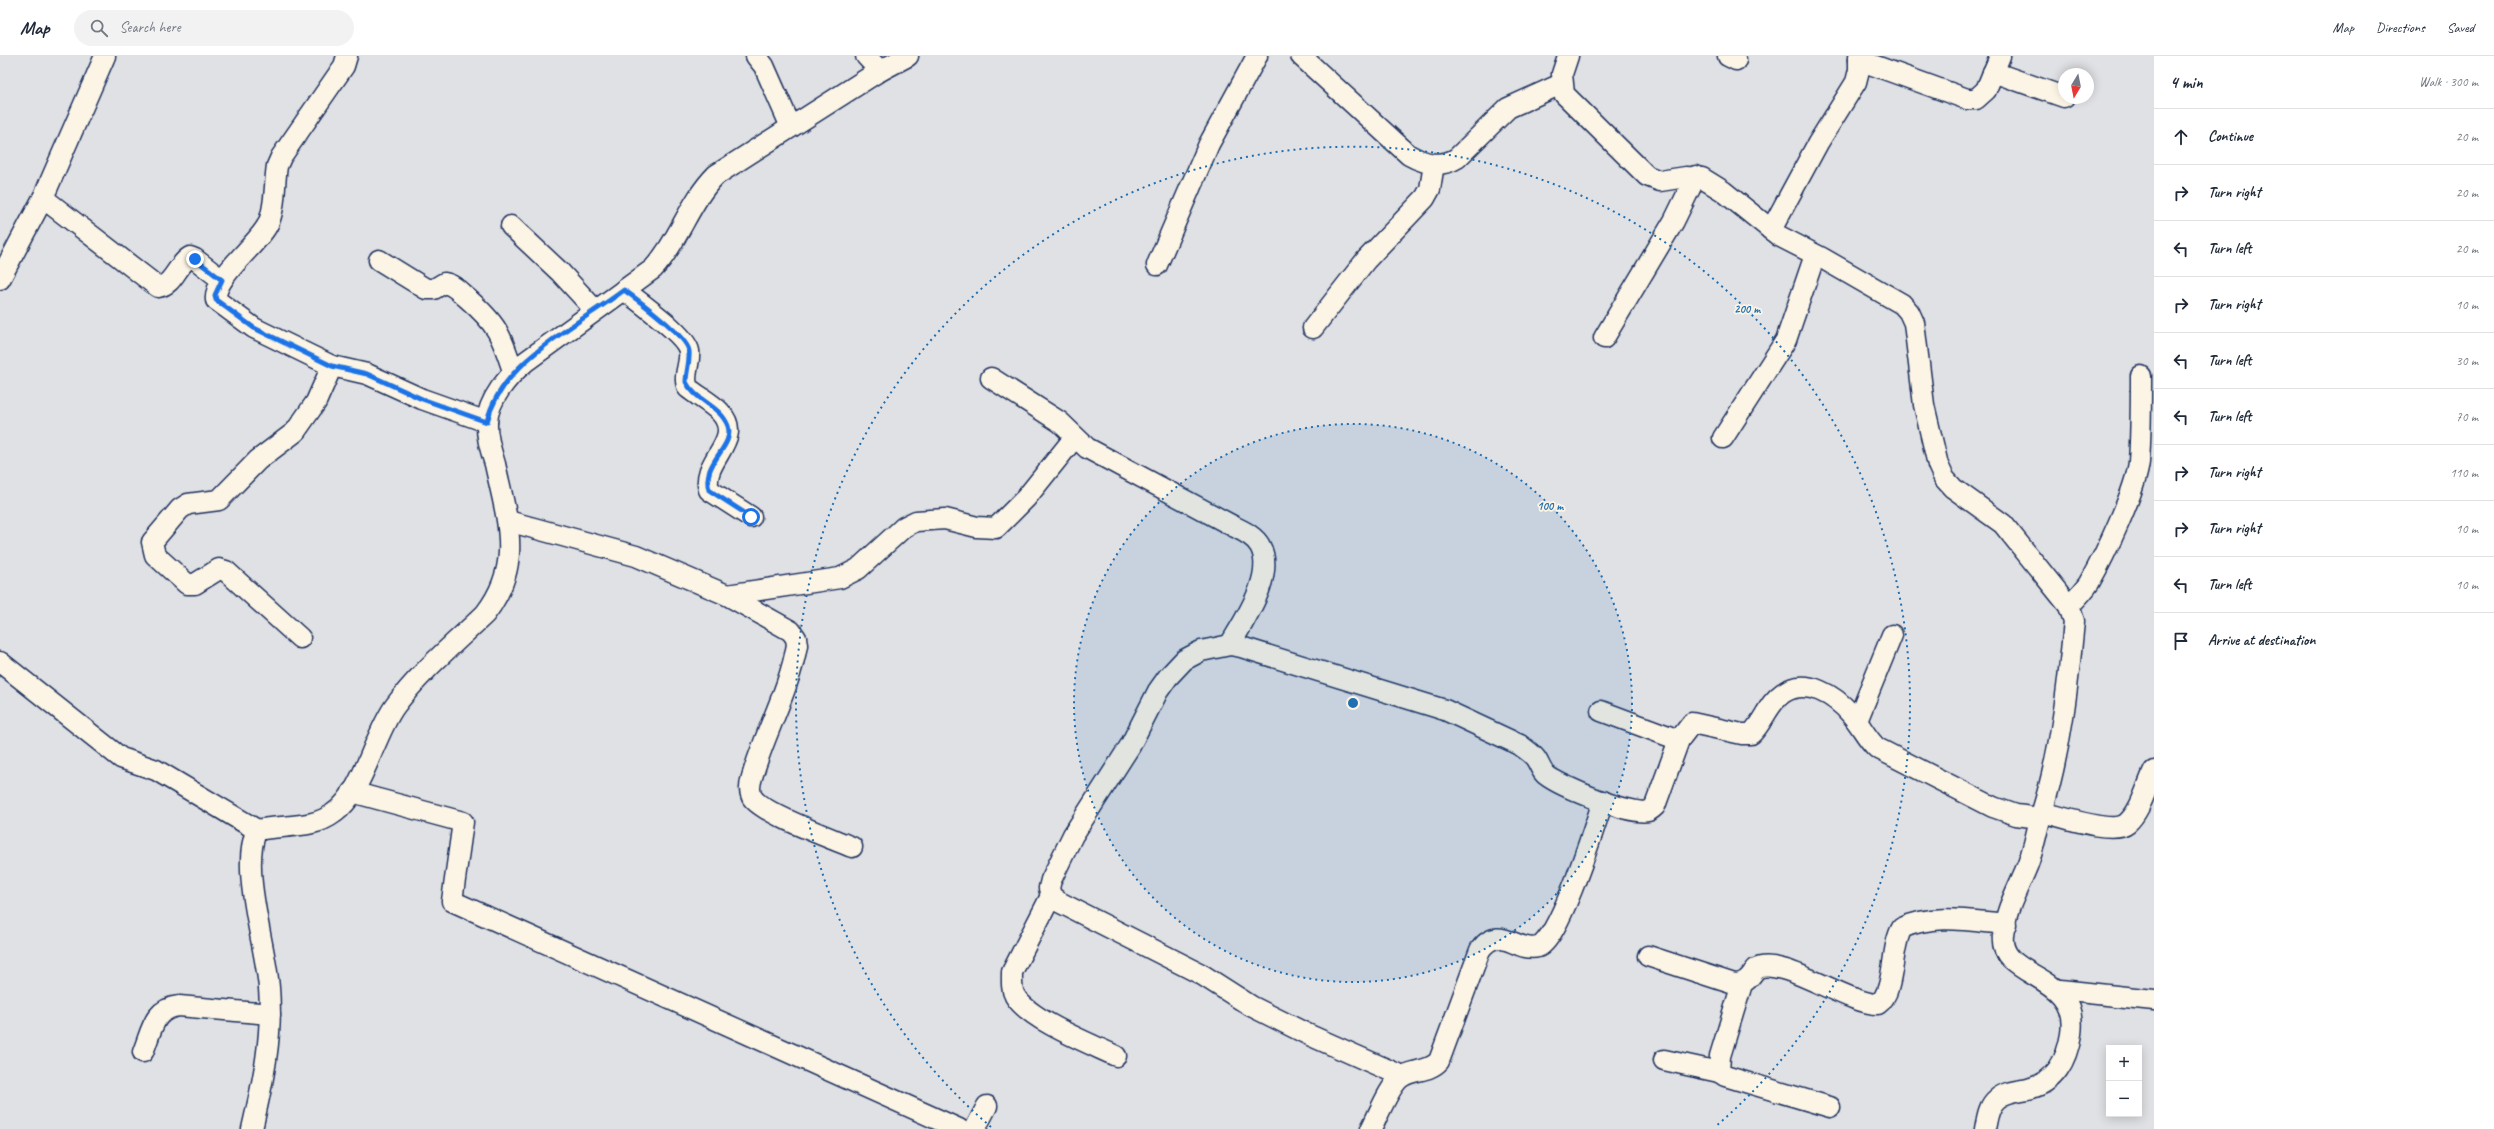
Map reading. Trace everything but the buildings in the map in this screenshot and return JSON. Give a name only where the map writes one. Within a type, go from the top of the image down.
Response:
[{"type":"street","points":[[0,279],[43,198],[105,56]]},
{"type":"street","points":[[347,56],[344,66],[277,166],[268,224],[222,280],[215,295],[219,303],[254,328],[332,366],[367,374],[422,399],[487,422]]},
{"type":"street","points":[[756,56],[764,66],[791,127]]},
{"type":"street","points":[[866,56],[880,71]]},
{"type":"street","points":[[0,662],[122,758],[163,773],[257,830],[318,822],[334,814],[352,792],[384,722],[396,704],[485,614],[497,599],[506,577],[510,560],[508,520],[487,422],[491,405],[514,371],[662,260],[703,187],[716,175],[880,71],[908,56]]},
{"type":"street","points":[[1157,265],[1209,144],[1257,56]]},
{"type":"street","points":[[1300,56],[1409,155],[1422,162],[1434,164],[1448,164],[1457,158],[1508,108],[1561,84]]},
{"type":"street","points":[[1568,56],[1562,74],[1561,84],[1564,94],[1647,176],[1660,181],[1696,176],[1723,192],[1771,230],[1789,242],[1902,304],[1910,312],[1914,323],[1924,405],[1938,465],[1944,478],[1953,488],[2003,524],[2069,606],[2074,621],[2065,709],[2051,781],[2028,863],[2013,897],[2006,924],[2003,945],[2014,963],[2060,990],[2154,1000]]},
{"type":"street","points":[[1771,230],[1818,143],[1856,82],[1859,58],[1967,99],[1976,99],[1981,96],[1997,64],[2058,94]]},
{"type":"street","points":[[1313,328],[1366,260],[1425,198],[1430,189],[1434,164]]},
{"type":"street","points":[[1604,338],[1674,221],[1696,176]]},
{"type":"street","points":[[43,198],[158,287],[168,283],[184,260],[190,257],[195,259],[222,280]]},
{"type":"street","points":[[511,226],[560,272],[595,310]]},
{"type":"street","points":[[1723,438],[1786,340],[1815,255]]},
{"type":"street","points":[[379,260],[426,289],[434,288],[444,283],[452,285],[487,315],[496,326],[514,371]]},
{"type":"street","points":[[624,290],[658,316],[684,342],[689,350],[686,382],[695,394],[720,412],[729,431],[728,438],[709,469],[706,477],[709,490],[751,517]]},
{"type":"street","points":[[300,638],[226,571],[219,569],[195,584],[187,584],[155,555],[152,542],[180,509],[188,504],[219,500],[258,460],[295,432],[316,402],[332,366]]},
{"type":"street","points":[[2069,606],[2088,584],[2125,507],[2135,478],[2139,462],[2141,376]]},
{"type":"street","points":[[991,378],[1060,422],[1087,448],[1250,536],[1259,545],[1264,561],[1258,595],[1230,645]]},
{"type":"street","points":[[727,595],[840,578],[858,569],[904,527],[916,521],[945,519],[977,527],[996,528],[1018,507],[1075,437]]},
{"type":"street","points":[[508,520],[636,556],[727,595],[791,631],[796,638],[797,645],[778,709],[752,777],[750,790],[752,798],[763,807],[788,820],[852,847]]},
{"type":"street","points":[[1857,721],[1892,635]]},
{"type":"street","points":[[1116,1056],[1050,1023],[1026,1009],[1015,996],[1012,984],[1012,972],[1051,896],[1049,888],[1051,880],[1073,835],[1130,746],[1168,677],[1184,660],[1201,651],[1230,645],[1445,710],[1520,745],[1531,753],[1547,775],[1586,795],[1630,810],[1648,811],[1655,806],[1662,792],[1679,740],[1686,728],[1692,723],[1742,734],[1751,734],[1784,692],[1802,687],[1818,690],[1839,702],[1857,721],[1866,738],[1877,748],[1993,808],[2016,815],[2041,815],[2114,828],[2126,824],[2135,813],[2154,771]]},
{"type":"street","points":[[1601,712],[1679,740]]},
{"type":"street","points":[[352,792],[463,822],[452,900],[959,1129]]},
{"type":"street","points":[[1371,1129],[1394,1086],[1402,1076],[1433,1067],[1439,1061],[1480,950],[1486,942],[1494,939],[1503,939],[1530,947],[1538,947],[1550,937],[1575,881],[1603,801]]},
{"type":"street","points":[[252,1129],[270,1040],[269,987],[252,874],[252,845],[257,830]]},
{"type":"street","points":[[1051,896],[1083,915],[1202,974],[1252,1006],[1333,1046],[1402,1076]]},
{"type":"street","points":[[1648,956],[1734,984],[1742,984],[1748,980],[1756,969],[1769,966],[1809,979],[1859,1001],[1878,1004],[1886,994],[1896,943],[1902,928],[1910,924],[1936,920],[1959,919],[2006,924]]},
{"type":"street","points":[[1719,1072],[1720,1056],[1742,984]]},
{"type":"street","points":[[1985,1129],[1989,1111],[1996,1099],[2008,1092],[2044,1084],[2056,1075],[2071,1034],[2072,1018],[2068,1003],[2060,990]]},
{"type":"street","points":[[143,1052],[158,1015],[167,1007],[179,1006],[270,1014]]},
{"type":"street","points":[[1664,1060],[1719,1072],[1725,1076],[1830,1107]]},
{"type":"street","points":[[975,1129],[986,1106]]},
{"type":"route","points":[[195,259],[222,280],[215,295],[216,300],[254,328],[332,366],[367,374],[422,399],[487,422],[491,405],[514,371],[524,362],[624,290],[658,316],[684,342],[689,350],[686,378],[688,388],[720,412],[729,431],[728,438],[709,469],[706,477],[709,490],[751,517]]}]
